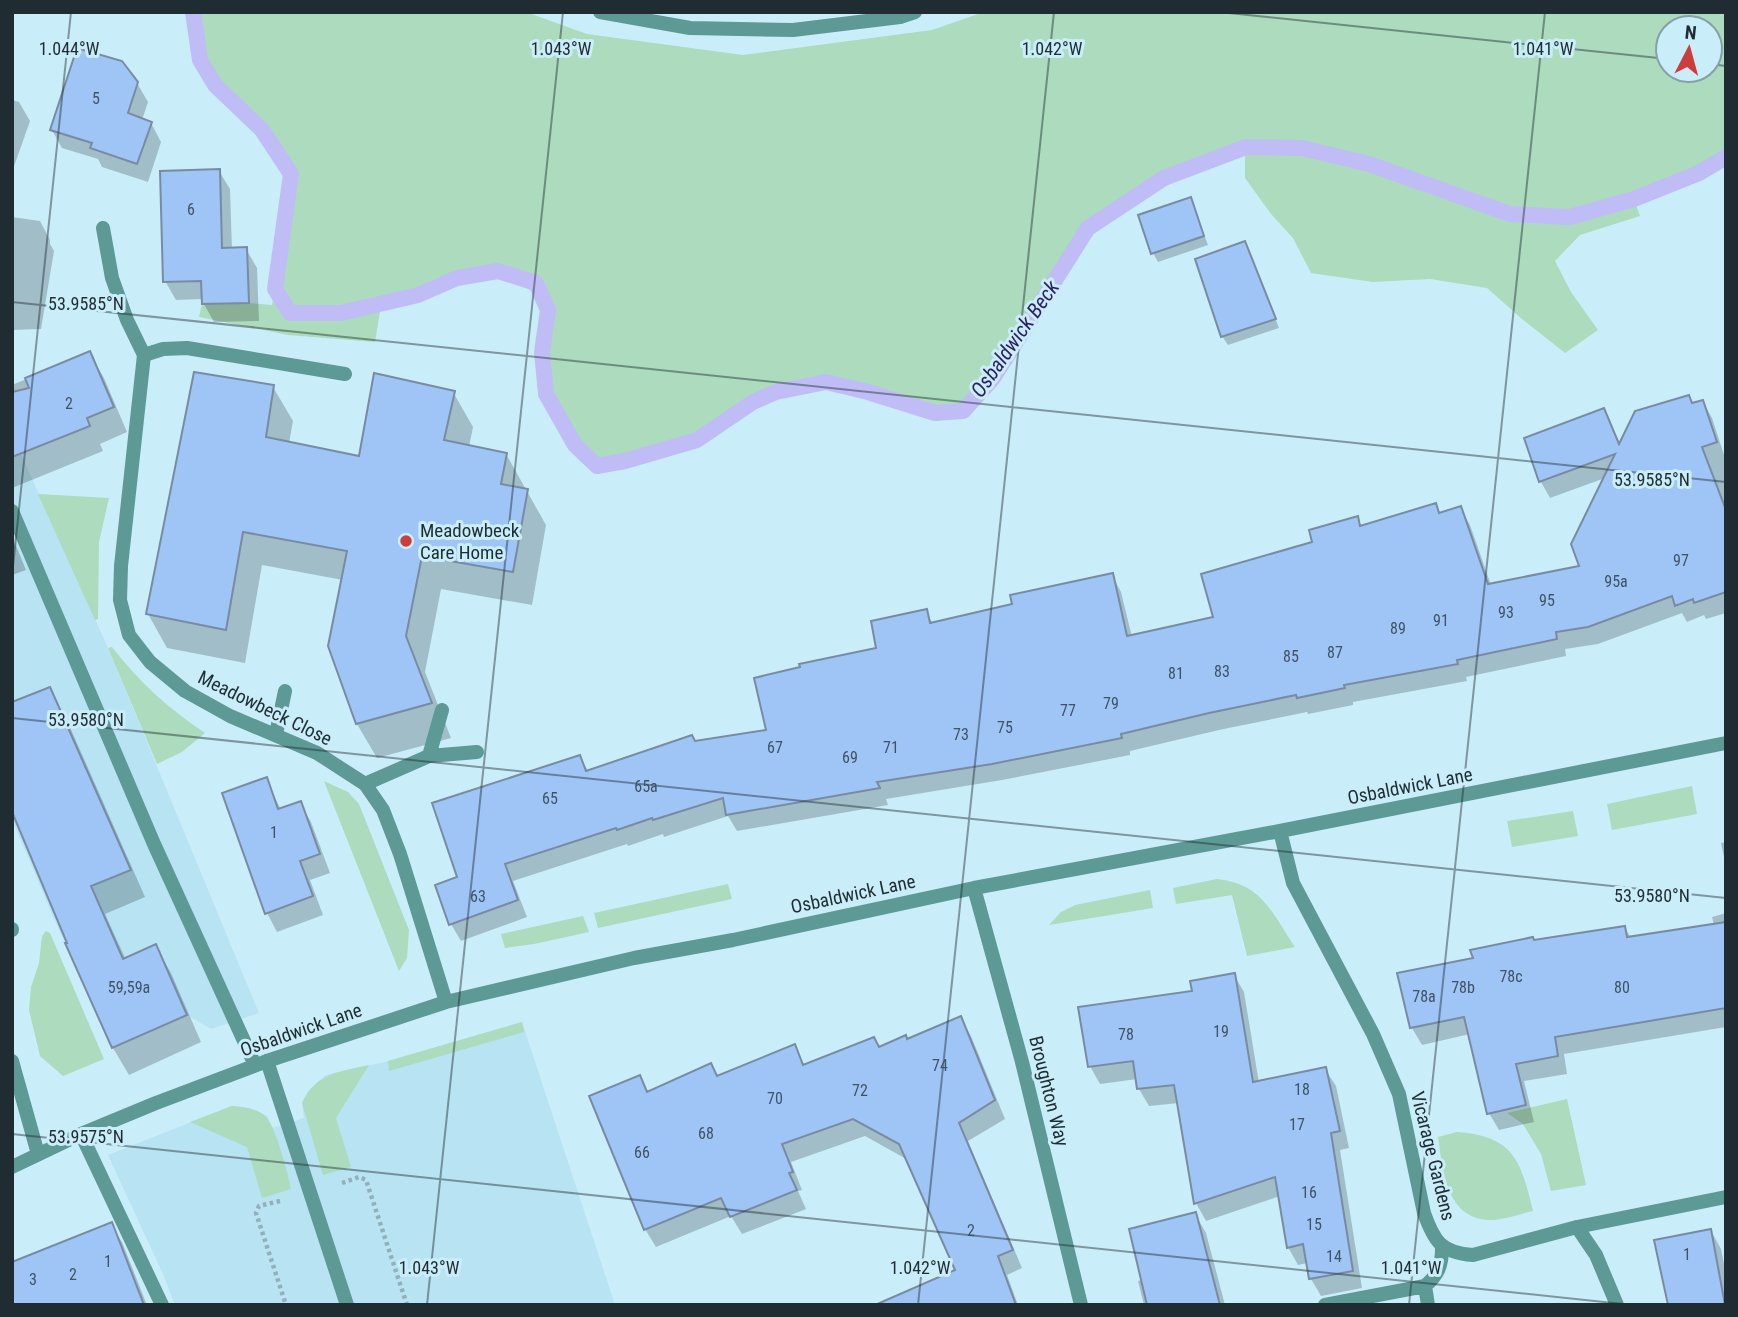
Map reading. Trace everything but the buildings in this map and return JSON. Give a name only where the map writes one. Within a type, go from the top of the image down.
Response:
[{"type":"street","points":[[600,12],[690,28],[793,30],[900,17],[915,12]]},
{"type":"street","points":[[103,228],[112,278],[127,320],[144,355],[163,349],[187,348],[345,374]]},
{"type":"street","name":"Meadowbeck Close","points":[[144,355],[121,566],[120,600],[129,635],[149,662],[185,691],[230,716],[317,753],[366,784],[383,810],[400,854],[446,1002]]},
{"type":"street","points":[[12,511],[154,844],[261,1063],[347,1305]]},
{"type":"street","points":[[276,734],[285,691]]},
{"type":"street","points":[[429,756],[442,710]]},
{"type":"street","name":"Osbaldwick Lane","points":[[12,1167],[81,1134],[261,1063],[446,1002],[634,958],[733,940],[974,888],[1726,743]]},
{"type":"street","points":[[366,784],[429,756],[477,752]]},
{"type":"street","name":"Vicarage Gardens","points":[[1280,831],[1293,883],[1373,1034],[1399,1094],[1424,1213],[1430,1230],[1442,1248],[1458,1254],[1473,1255],[1577,1227],[1726,1197]]},
{"type":"street","name":"Broughton Way","points":[[974,888],[1022,1062],[1081,1305]]},
{"type":"street","points":[[12,1061],[38,1154]]},
{"type":"street","points":[[81,1134],[162,1305]]},
{"type":"street","points":[[1577,1227],[1596,1255],[1617,1305]]},
{"type":"street","points":[[1325,1305],[1424,1286],[1435,1277],[1442,1263],[1442,1248]]},
{"type":"street","points":[[1424,1286],[1428,1305]]},
{"type":"shaded area","points":[[12,434],[108,648],[259,1013],[211,1029],[187,1015],[156,944],[123,959],[108,925],[65,943],[51,912],[12,819]]},
{"type":"shaded area","points":[[522,1022],[615,1305],[175,1305],[108,1155],[232,1106],[255,1110],[267,1116],[273,1128],[304,1118],[302,1103],[308,1091],[326,1075],[389,1061]]},
{"type":"green space","points":[[193,12],[526,12],[587,34],[743,55],[932,30],[984,12],[1726,12],[1726,157],[1699,173],[1634,199],[1570,217],[1510,214],[1369,164],[1302,148],[1246,147],[1164,178],[1088,228],[993,378],[963,411],[935,413],[826,382],[775,392],[753,402],[697,440],[625,461],[597,466],[575,445],[546,394],[542,352],[548,310],[535,283],[498,271],[457,278],[418,295],[381,305],[375,342],[288,335],[199,317],[202,304],[272,305],[291,174],[262,130],[215,85],[200,60]]},
{"type":"green space","points":[[1245,151],[1300,151],[1366,167],[1508,215],[1572,218],[1635,202],[1640,216],[1580,235],[1555,261],[1571,292],[1598,330],[1565,353],[1487,288],[1430,279],[1373,282],[1311,273],[1293,238],[1271,214],[1245,178]]},
{"type":"green space","points":[[38,494],[109,498],[99,542],[98,619],[95,620]]},
{"type":"green space","points":[[112,647],[155,694],[205,733],[182,752],[157,764],[108,648]]},
{"type":"green space","points":[[324,781],[348,792],[359,804],[409,930],[407,958],[399,971]]},
{"type":"green space","points":[[1692,786],[1697,814],[1612,830],[1607,804]]},
{"type":"green space","points":[[1573,811],[1578,836],[1512,847],[1507,821]]},
{"type":"green space","points":[[1217,879],[1233,882],[1256,893],[1272,911],[1295,947],[1247,956],[1232,895],[1176,904],[1173,888]]},
{"type":"green space","points":[[728,884],[732,899],[598,928],[594,913]]},
{"type":"green space","points":[[1150,890],[1153,908],[1049,925],[1061,912],[1075,905]]},
{"type":"green space","points":[[583,916],[589,932],[505,948],[501,934]]},
{"type":"green space","points":[[46,931],[50,933],[104,1059],[63,1076],[40,1056],[29,1010],[31,987],[39,963],[42,936]]},
{"type":"green space","points":[[522,1022],[524,1032],[389,1071],[388,1061]]},
{"type":"green space","points":[[369,1065],[336,1118],[351,1167],[323,1175],[302,1103],[322,1079]]},
{"type":"green space","points":[[1567,1099],[1586,1185],[1551,1191],[1541,1154],[1523,1124],[1507,1113]]},
{"type":"green space","points":[[232,1106],[257,1111],[268,1120],[280,1149],[291,1189],[262,1198],[247,1147],[190,1122]]},
{"type":"green space","points":[[1457,1132],[1491,1139],[1512,1154],[1524,1178],[1533,1211],[1490,1220],[1475,1218],[1464,1211],[1449,1190],[1438,1137]]},
{"type":"waterway","name":"Osbaldwick Beck","points":[[193,12],[200,60],[215,85],[262,130],[291,174],[275,289],[290,313],[341,313],[418,295],[457,278],[498,271],[536,283],[548,310],[542,352],[546,394],[575,445],[597,466],[625,461],[697,440],[753,402],[776,392],[826,382],[935,413],[963,411],[993,378],[1088,228],[1164,178],[1246,147],[1302,148],[1369,164],[1510,214],[1570,217],[1634,199],[1699,173],[1726,157]]},
{"type":"place","name":"Meadowbeck Care Home","points":[[406,541]]}]
